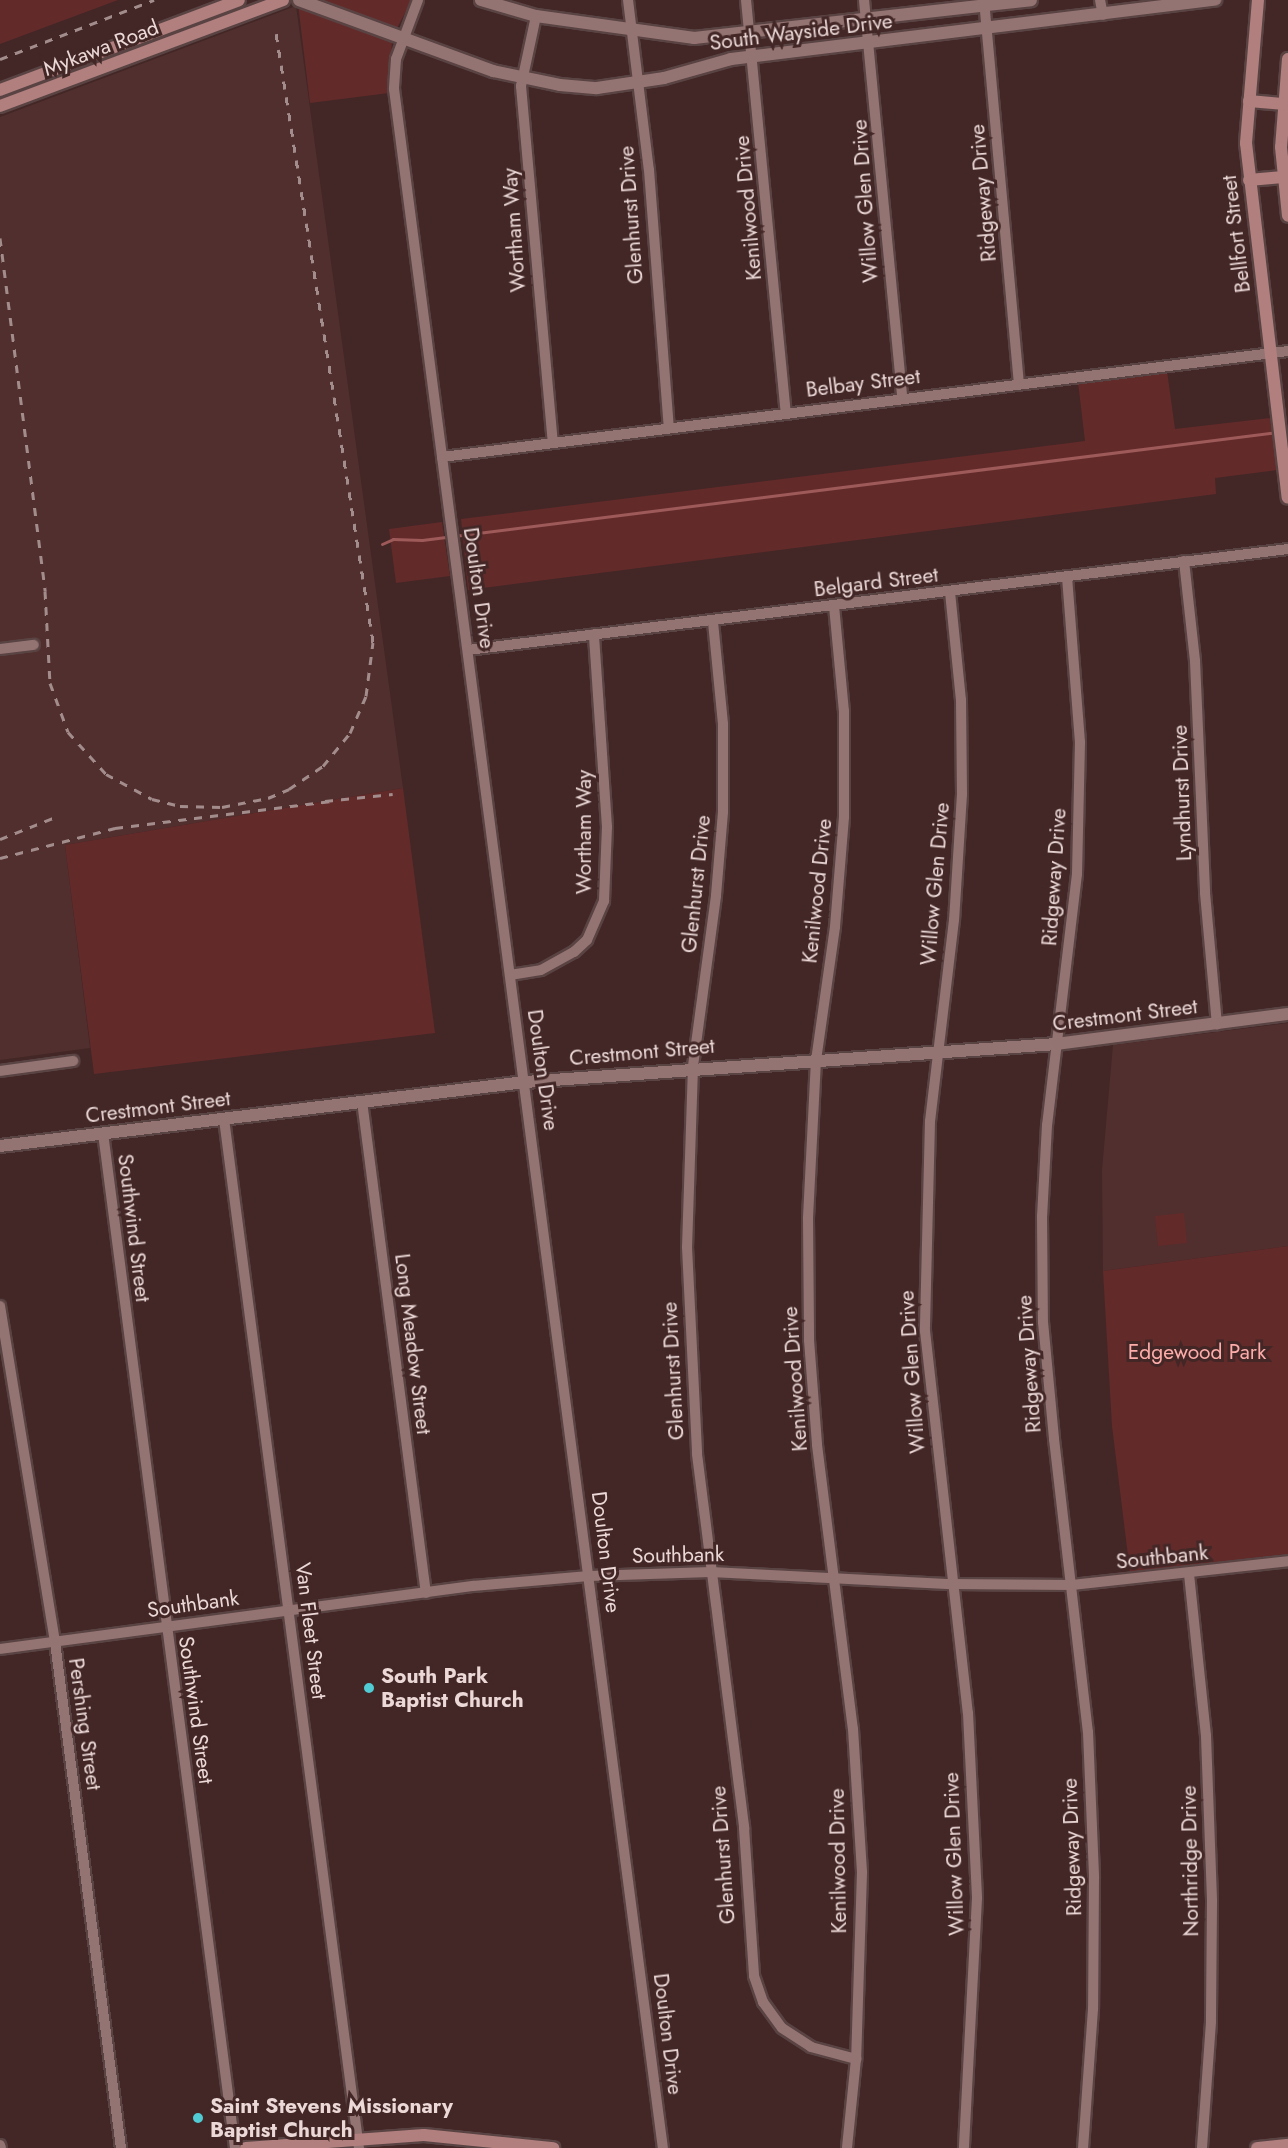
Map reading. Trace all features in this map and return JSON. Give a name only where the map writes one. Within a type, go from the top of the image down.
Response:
[{"type":"main road","name":"Mykawa Road","points":[[0,90],[239,0]]},
{"type":"main road","name":"Mykawa Road","points":[[0,106],[283,0]]},
{"type":"main road","name":"Bellfort Street","points":[[1258,0],[1250,100],[1249,180],[1288,498]]},
{"type":"main road","points":[[1288,59],[1282,104],[1283,177],[1288,216]]},
{"type":"main road","points":[[1250,100],[1282,104]]},
{"type":"main road","points":[[1249,180],[1283,177]]},
{"type":"main road","points":[[246,2148],[358,2143],[437,2135],[553,2148]]},
{"type":"main road","points":[[1257,2148],[1288,2145]]},
{"type":"street","name":"South Wayside Drive","points":[[299,0],[320,4],[403,39],[524,79],[597,88],[638,83],[708,63],[753,56],[1215,0]]},
{"type":"street","name":"Doulton Drive","points":[[418,0],[394,66],[394,89],[663,2148]]},
{"type":"street","name":"South Wayside Drive","points":[[481,0],[536,16],[694,38],[750,34],[984,3],[1031,0]]},
{"type":"street","name":"Glenhurst Drive","points":[[628,0],[638,83],[669,427]]},
{"type":"street","name":"Kenilwood Drive","points":[[746,0],[786,413]]},
{"type":"street","name":"Willow Glen Drive","points":[[864,0],[870,43],[902,398]]},
{"type":"street","points":[[1100,0],[1102,15]]},
{"type":"street","name":"Ridgeway Drive","points":[[984,3],[1019,382]]},
{"type":"street","name":"Wortham Way","points":[[536,16],[522,95],[541,332],[554,443]]},
{"type":"street","name":"Belbay Street","points":[[442,457],[1019,382],[1288,351]]},
{"type":"street","name":"Belgard Street","points":[[468,650],[713,622],[1288,549]]},
{"type":"street","name":"Lyndhurst Drive","points":[[1184,561],[1196,673],[1205,893],[1217,1024]]},
{"type":"street","name":"Ridgeway Drive","points":[[1068,577],[1080,783],[1076,885],[1056,1044],[1042,1216],[1043,1322],[1088,1732],[1094,1878],[1093,2009],[1083,2148]]},
{"type":"street","name":"Willow Glen Drive","points":[[950,592],[961,700],[962,794],[954,920],[936,1052],[926,1232],[925,1331],[968,1713],[977,1898],[964,2148]]},
{"type":"street","name":"Kenilwood Drive","points":[[834,606],[844,711],[844,818],[835,927],[816,1060],[808,1218],[809,1340],[818,1445],[854,1729],[862,1872],[856,2059],[847,2148]]},
{"type":"street","name":"Glenhurst Drive","points":[[713,622],[723,724],[723,812],[693,1067],[687,1247],[689,1348],[711,1572],[744,1828],[754,1976],[763,2002],[782,2028],[811,2047],[856,2059]]},
{"type":"street","name":"Wortham Way","points":[[510,975],[541,970],[574,952],[587,940],[604,901],[605,792],[594,634]]},
{"type":"street","points":[[0,649],[34,645]]},
{"type":"street","name":"Crestmont Street","points":[[0,1146],[525,1082],[693,1067],[1056,1044],[1288,1014]]},
{"type":"street","points":[[0,1071],[73,1061]]},
{"type":"street","name":"Long Meadow Street","points":[[362,1101],[426,1593]]},
{"type":"street","name":"Van Fleet Street","points":[[224,1119],[358,2143]]},
{"type":"street","name":"Southwind Street","points":[[103,1133],[235,2148]]},
{"type":"street","name":"Pershing Street","points":[[0,1306],[54,1642],[121,2148]]},
{"type":"street","name":"Southbank","points":[[0,1649],[426,1593],[589,1576],[711,1572],[952,1584],[1072,1585],[1189,1574],[1288,1561]]},
{"type":"street","name":"Northridge Drive","points":[[1189,1574],[1206,1736],[1212,1901],[1211,2022],[1202,2148]]},
{"type":"shaded area","points":[[296,6],[403,788],[65,845],[90,1048],[0,1060],[0,117]]},
{"type":"shaded area","points":[[1288,1023],[1288,1246],[1103,1271],[1102,1170],[1113,1045]]},
{"type":"green space","points":[[0,0],[118,0],[0,44]]},
{"type":"green space","points":[[324,0],[412,0],[396,30]]},
{"type":"green space","points":[[298,4],[392,41],[389,93],[310,103]]},
{"type":"green space","points":[[1167,371],[1175,429],[1270,418],[1277,470],[1215,478],[1216,494],[468,590],[461,519],[1085,441],[1078,382]]},
{"type":"green space","points":[[442,522],[450,576],[396,583],[389,529]]},
{"type":"green space","points":[[403,788],[435,1033],[94,1074],[65,845]]},
{"type":"green space","points":[[1184,1213],[1187,1243],[1158,1246],[1155,1216]]},
{"type":"green space","name":"Edgewood Park","points":[[1288,1246],[1288,1554],[1130,1572],[1112,1426],[1103,1271]]},
{"type":"waterway","points":[[382,544],[393,539],[422,540],[1278,432]]},
{"type":"railway","points":[[0,59],[154,0]]},
{"type":"railway","points":[[0,238],[45,591],[50,683],[68,732],[106,774],[152,799],[180,806],[222,807],[268,798],[289,789],[323,766],[350,733],[366,696],[373,642],[276,33]]},
{"type":"railway","points":[[325,801],[393,794]]},
{"type":"railway","points":[[0,858],[115,828],[331,801]]},
{"type":"railway","points":[[0,839],[58,816]]},
{"type":"place","name":"South Park Baptist Church","points":[[369,1688]]},
{"type":"place","name":"Saint Stevens Missionary Baptist Church","points":[[198,2118]]}]
